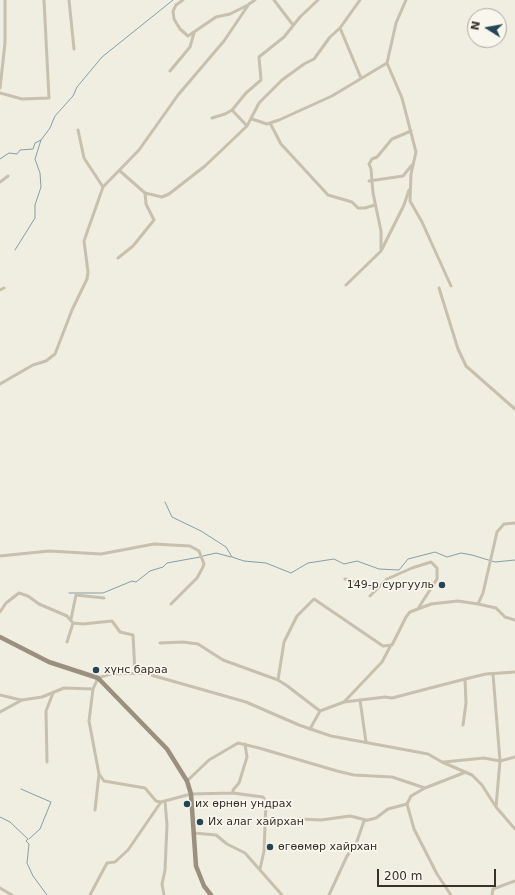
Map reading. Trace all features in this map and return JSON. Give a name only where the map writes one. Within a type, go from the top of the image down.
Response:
[{"type":"street","points":[[0,88],[5,43],[5,0]]},
{"type":"street","points":[[0,93],[22,99],[49,98],[44,0]]},
{"type":"street","points":[[69,0],[74,49]]},
{"type":"street","points":[[183,0],[176,5],[173,11],[174,18],[180,29],[188,36],[216,17],[230,14],[255,0]]},
{"type":"street","points":[[274,0],[293,25]]},
{"type":"street","points":[[212,118],[232,110],[261,80],[259,57],[284,37],[293,25],[318,0]]},
{"type":"street","points":[[120,171],[145,193],[162,197],[169,194],[205,166],[247,126],[259,103],[282,80],[304,64],[314,59],[330,37],[340,28],[360,0]]},
{"type":"street","points":[[406,0],[396,23],[387,63],[402,98],[416,152],[410,187],[410,201],[422,222],[451,286]]},
{"type":"street","points":[[0,384],[33,365],[46,361],[55,354],[72,310],[87,279],[88,272],[84,241],[103,187],[139,150],[178,95],[224,41],[249,4]]},
{"type":"street","points":[[340,28],[362,78]]},
{"type":"street","points":[[170,71],[190,47],[194,33]]},
{"type":"street","points":[[252,119],[261,123],[270,123],[332,96],[387,63]]},
{"type":"street","points":[[232,110],[247,126]]},
{"type":"street","points":[[270,123],[282,144],[328,195],[352,202],[358,208],[365,208],[375,205]]},
{"type":"street","points":[[78,130],[84,158],[103,187]]},
{"type":"street","points":[[381,251],[381,231],[370,180],[371,169],[369,164],[372,158],[377,157],[392,139],[410,131]]},
{"type":"street","points":[[370,180],[403,176],[413,164]]},
{"type":"street","points":[[0,182],[8,176]]},
{"type":"street","points":[[346,285],[381,251],[404,206],[410,187]]},
{"type":"street","points":[[118,258],[133,246],[154,220],[146,204],[145,193]]},
{"type":"street","points":[[0,290],[4,288]]},
{"type":"street","points":[[439,288],[458,349],[466,366],[479,379],[515,408]]},
{"type":"street","points":[[478,604],[488,573],[495,538],[500,527],[508,523],[515,523]]},
{"type":"street","points":[[0,556],[49,551],[100,554],[154,544],[190,546],[199,551],[204,564],[197,578],[171,604]]},
{"type":"street","points":[[370,596],[387,579],[412,568],[431,562],[437,568],[437,579],[419,607]]},
{"type":"street","points":[[345,579],[377,589]]},
{"type":"street","points":[[0,612],[6,603],[20,593],[72,621],[83,624],[112,621],[120,632],[133,635],[136,673]]},
{"type":"street","points":[[67,642],[76,594],[104,598]]},
{"type":"street","points":[[278,680],[284,642],[297,616],[314,599],[383,646],[392,645]]},
{"type":"street","points":[[344,702],[382,662],[406,617],[410,612],[419,607],[458,602],[478,604],[496,608],[505,617],[515,620]]},
{"type":"street","points":[[0,637],[49,662],[98,678],[166,749],[187,781],[191,794],[196,866],[204,886],[211,895]]},
{"type":"street","points":[[160,643],[183,642],[198,644],[223,660],[286,684],[320,711]]},
{"type":"street","points":[[310,729],[320,711],[344,702],[385,697],[392,698],[486,674],[515,672]]},
{"type":"street","points":[[95,810],[99,774],[89,721],[92,689],[98,678],[110,674],[144,673],[246,702],[299,725],[342,739],[428,754],[472,775],[482,785],[496,807],[515,829]]},
{"type":"street","points":[[493,674],[500,760],[496,807]]},
{"type":"street","points":[[463,725],[466,703],[465,679]]},
{"type":"street","points":[[0,712],[22,700],[42,697],[64,688],[92,689]]},
{"type":"street","points":[[47,762],[46,711],[53,693]]},
{"type":"street","points":[[0,694],[22,700]]},
{"type":"street","points":[[360,700],[366,742]]},
{"type":"street","points":[[187,781],[216,755],[234,745],[245,744],[337,771],[354,775],[392,777],[425,788]]},
{"type":"street","points":[[233,793],[233,790],[239,784],[247,757],[245,744]]},
{"type":"street","points":[[442,762],[484,758],[500,760],[515,757]]},
{"type":"street","points":[[451,895],[437,874],[414,829],[407,804],[411,796],[425,788],[466,772]]},
{"type":"street","points":[[99,774],[104,781],[145,788],[156,801],[161,802],[191,794],[233,793],[263,797],[266,802],[264,851],[260,869]]},
{"type":"street","points":[[164,895],[162,884],[165,870],[167,825],[165,801]]},
{"type":"street","points":[[90,895],[107,863],[115,862],[128,850],[161,802]]},
{"type":"street","points":[[329,895],[347,856],[356,844],[364,821],[369,821],[388,809],[407,804]]},
{"type":"street","points":[[299,820],[321,820],[350,816],[369,821]]},
{"type":"street","points":[[194,833],[216,835],[227,844],[245,853],[282,895]]},
{"type":"street","points":[[492,895],[493,889],[515,881]]},
{"type":"street","points":[[0,888],[12,895]]},
{"type":"waterway","points":[[15,250],[35,218],[35,205],[41,187],[40,173],[35,159],[41,140],[50,128],[55,116],[73,96],[77,87],[102,57],[173,0]]},
{"type":"waterway","points":[[0,159],[9,153],[17,154],[20,150],[33,149],[35,143],[41,140]]},
{"type":"waterway","points":[[165,502],[172,517],[201,531],[226,547],[232,557],[244,561],[266,563],[291,573],[308,563],[334,559],[344,564],[357,561],[379,569],[399,570],[408,559],[435,552],[447,557],[461,553],[495,562],[515,560]]},
{"type":"waterway","points":[[203,556],[216,553],[231,557]]},
{"type":"waterway","points":[[69,593],[103,593],[132,581],[136,582],[150,571],[163,567],[167,563],[200,557]]},
{"type":"waterway","points":[[21,789],[51,802],[40,829],[29,839]]},
{"type":"waterway","points":[[0,817],[10,822],[28,839],[26,841],[29,844],[27,863],[33,876],[47,895]]},
{"type":"place","name":"149-р сургууль","points":[[442,585]]},
{"type":"place","name":"хүнс бараа","points":[[96,670]]},
{"type":"place","name":"их өрнөн ундрах","points":[[187,804]]},
{"type":"place","name":"Их алаг хайрхан","points":[[200,822]]},
{"type":"place","name":"өгөөмөр хайрхан","points":[[270,847]]}]
